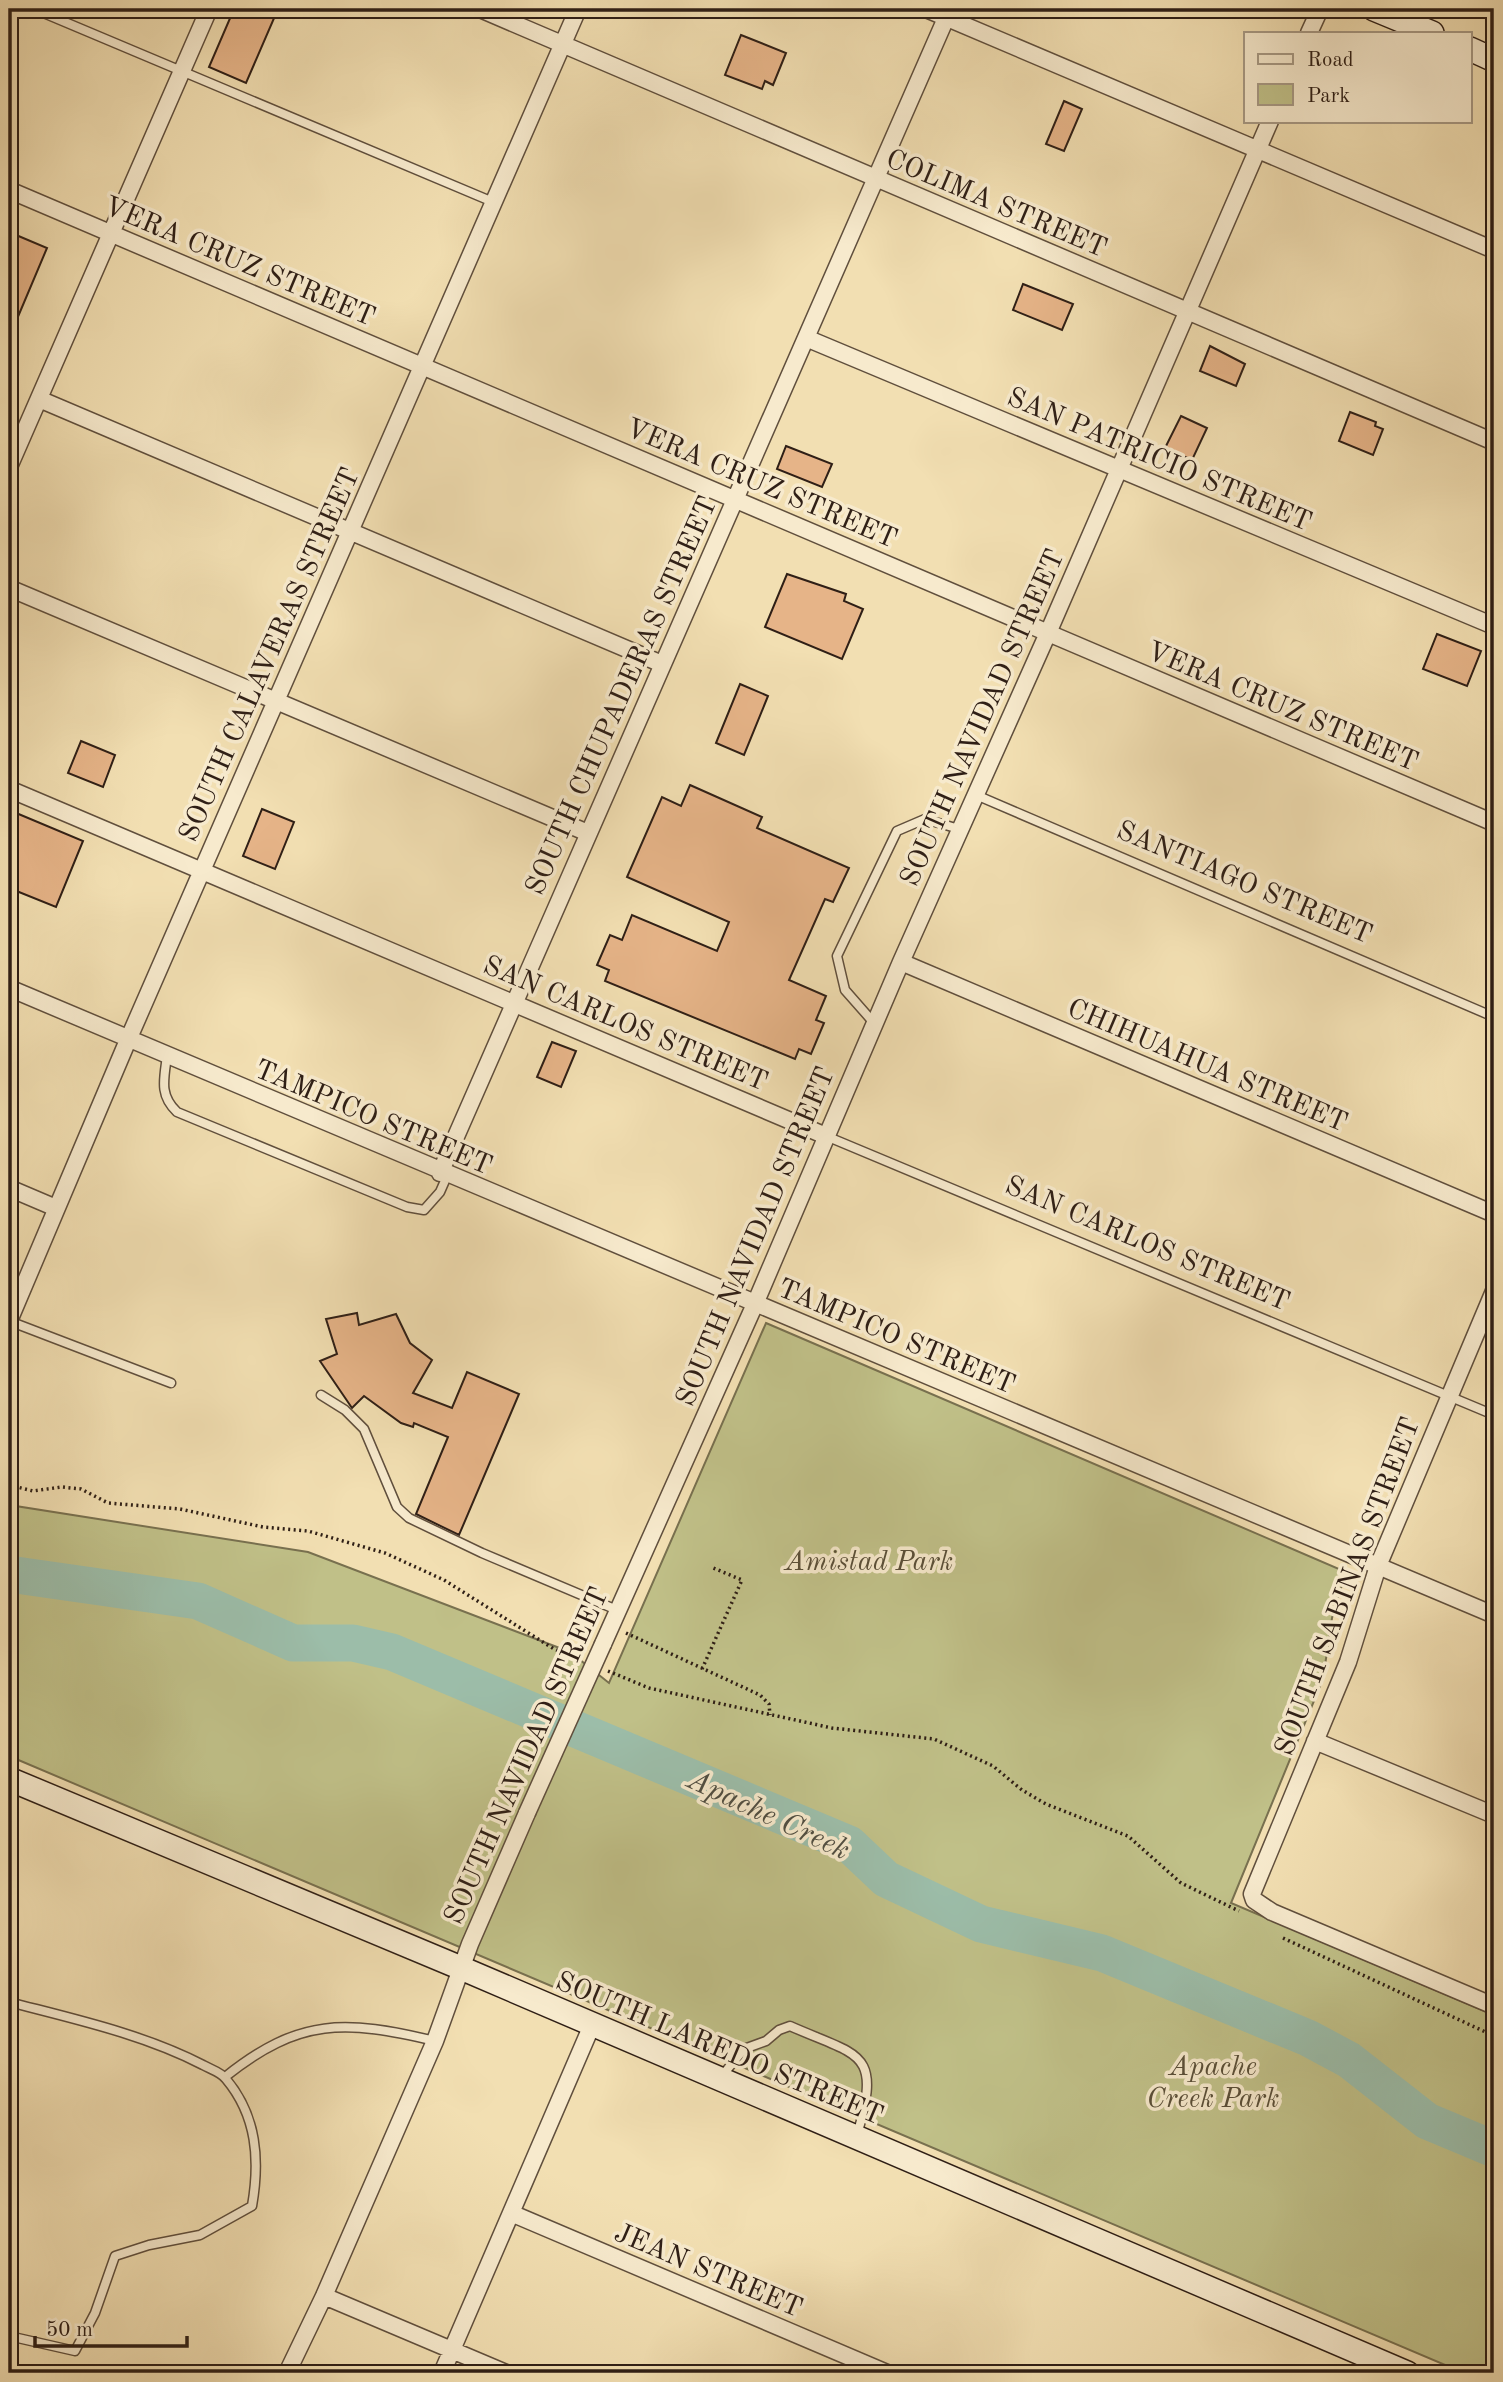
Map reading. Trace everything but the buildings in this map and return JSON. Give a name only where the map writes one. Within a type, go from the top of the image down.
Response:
[{"type":"main road","points":[[1374,9],[1430,32]]},
{"type":"main road","points":[[1472,50],[1494,60]]},
{"type":"main road","name":"SOUTH LAREDO STREET","points":[[9,1779],[461,1968],[1407,2373]]},
{"type":"street","points":[[9,467],[209,9]]},
{"type":"street","name":"COLIMA STREET","points":[[480,9],[1494,442]]},
{"type":"street","name":"SOUTH CALAVERAS STREET","points":[[9,1321],[128,1040],[578,9]]},
{"type":"street","points":[[926,9],[948,13],[1494,250]]},
{"type":"street","points":[[1309,32],[1320,9]]},
{"type":"street","name":"SOUTH CHUPADERAS STREET","points":[[444,1174],[514,1003],[948,13]]},
{"type":"street","name":"SOUTH NAVIDAD STREET","points":[[286,2373],[324,2296],[435,2041],[461,1968],[527,1813],[755,1304],[874,1023],[1048,634],[1270,122]]},
{"type":"street","name":"VERA CRUZ STREET","points":[[9,190],[1494,823]]},
{"type":"street","name":"SAN PATRICIO STREET","points":[[806,338],[1494,626]]},
{"type":"street","points":[[39,399],[662,664]]},
{"type":"street","points":[[9,588],[588,833]]},
{"type":"street","name":"SAN CARLOS STREET","points":[[9,789],[826,1136]]},
{"type":"street","name":"CHIHUAHUA STREET","points":[[901,962],[1494,1214]]},
{"type":"street","name":"TAMPICO STREET","points":[[9,988],[444,1174],[1494,1615]]},
{"type":"street","points":[[9,1188],[56,1208]]},
{"type":"street","name":"SOUTH SABINAS STREET","points":[[1252,1908],[1253,1886],[1348,1662],[1378,1566],[1494,1291]]},
{"type":"street","points":[[1315,1741],[1494,1815]]},
{"type":"street","points":[[1252,1908],[1272,1912],[1494,2006]]},
{"type":"street","points":[[442,2373],[592,2025]]},
{"type":"street","name":"JEAN STREET","points":[[511,2213],[887,2373]]},
{"type":"street","points":[[324,2296],[506,2373]]},
{"type":"lane","points":[[34,9],[493,202]]},
{"type":"lane","name":"SANTIAGO STREET","points":[[975,794],[1494,1017]]},
{"type":"lane","points":[[874,1023],[845,990],[837,956],[897,831],[925,819],[960,829]]},
{"type":"lane","points":[[167,1056],[162,1089],[167,1102],[177,1112],[407,1207],[424,1210],[440,1192],[444,1174]]},
{"type":"lane","name":"SAN CARLOS STREET","points":[[826,1136],[1494,1415]]},
{"type":"lane","points":[[9,1321],[171,1383]]},
{"type":"lane","points":[[321,1395],[345,1410],[364,1429],[397,1507],[410,1518],[482,1553],[617,1610]]},
{"type":"lane","points":[[9,2002],[175,2050],[225,2077],[247,2113],[257,2143],[252,2206],[200,2235],[149,2245],[115,2256],[94,2313],[75,2351],[9,2336]]},
{"type":"lane","points":[[225,2077],[271,2044],[342,2025],[376,2027],[435,2041]]},
{"type":"lane","points":[[719,2079],[744,2049],[766,2041],[790,2025],[859,2056],[866,2068],[866,2105],[856,2138]]},
{"type":"path","points":[[9,1485],[33,1491],[62,1487],[81,1489],[108,1503],[180,1509],[262,1527],[308,1531],[385,1553],[444,1580],[554,1649],[579,1659]]},
{"type":"path","points":[[702,1669],[742,1580],[711,1567]]},
{"type":"path","points":[[626,1633],[760,1695],[769,1704],[770,1715]]},
{"type":"path","points":[[603,1669],[649,1688],[770,1715],[832,1728],[933,1739],[966,1752],[1046,1804],[1128,1836],[1181,1883],[1252,1908]]},
{"type":"path","points":[[1276,1934],[1494,2036]]},
{"type":"green space","name":"Apache Creek Park","points":[[766,1323],[1346,1572],[1332,1618],[1323,1679],[1231,1903],[1494,2015],[1494,2373],[1464,2373],[9,1756],[9,1505],[308,1552],[570,1652],[609,1683]]},
{"type":"waterway","name":"Apache Creek","points":[[9,1574],[198,1601],[293,1643],[353,1643],[392,1652],[849,1844],[886,1879],[981,1924],[1102,1953],[1308,2038],[1349,2060],[1427,2121],[1494,2149]]},
{"type":"park label","name":"Amistad Park","points":[[869,1560]]}]
